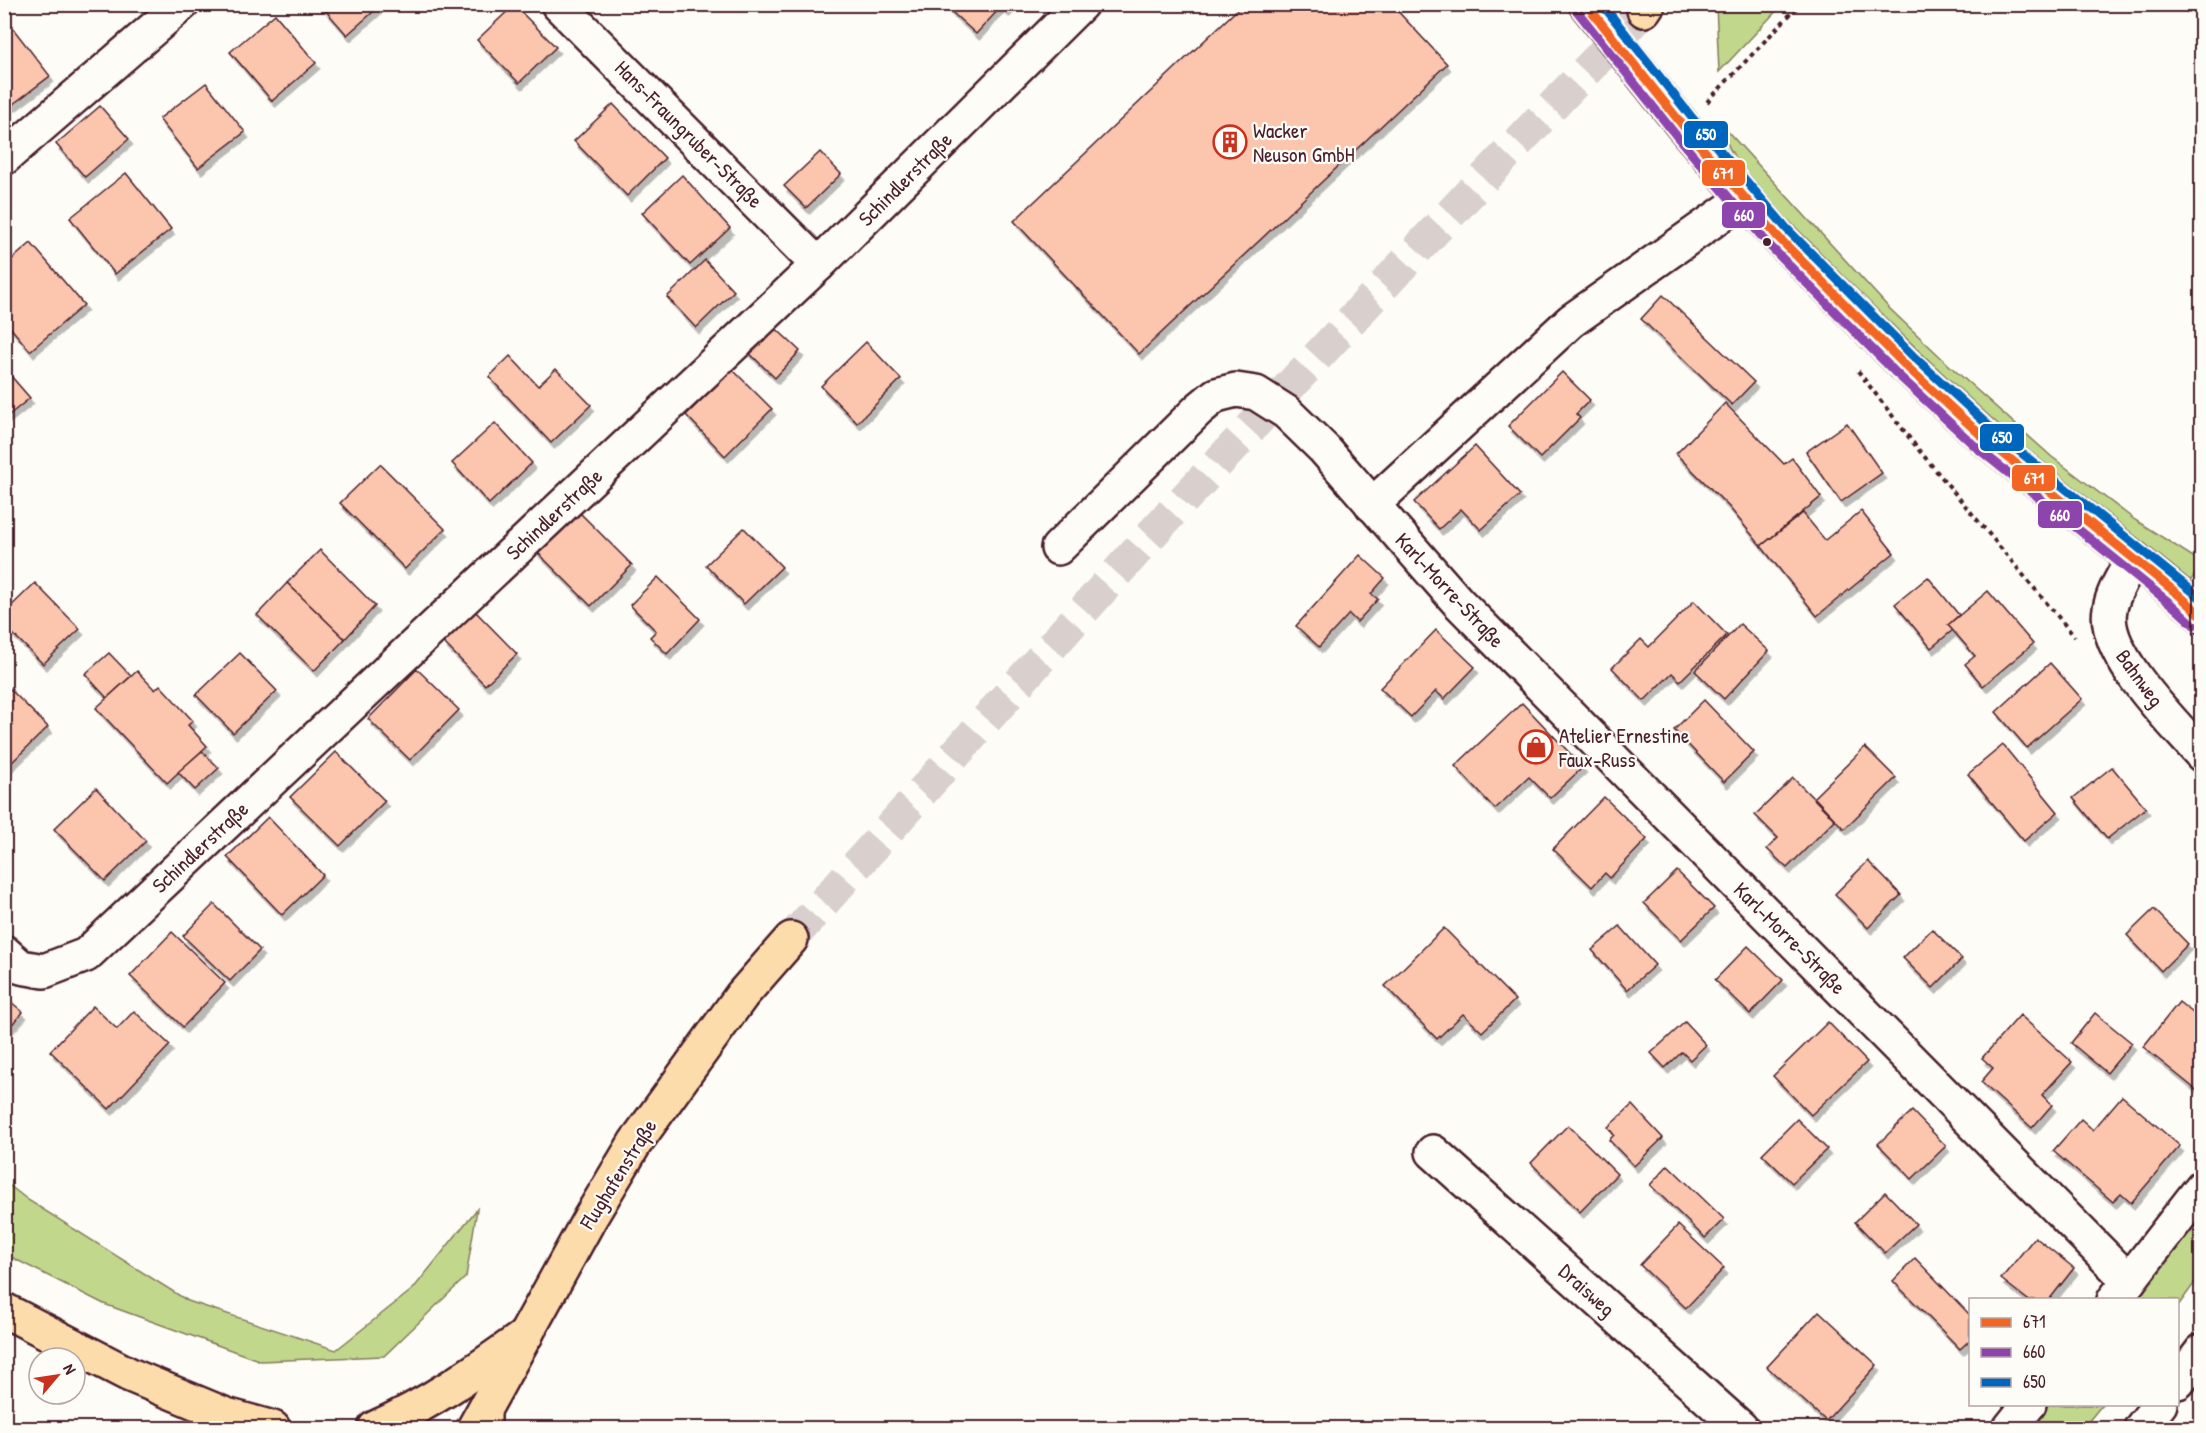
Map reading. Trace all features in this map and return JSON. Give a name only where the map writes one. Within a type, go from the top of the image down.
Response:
[{"type":"main road","name":"Flughafenstraße","points":[[481,1423],[590,1218],[635,1143],[742,994],[790,939]]},
{"type":"main road","points":[[4,1310],[130,1375],[226,1415],[273,1428]]},
{"type":"main road","points":[[375,1428],[399,1418],[450,1389],[526,1335]]},
{"type":"street","points":[[4,159],[182,4]]},
{"type":"street","name":"Hans-Fraungruber-Straße","points":[[558,4],[818,265]]},
{"type":"street","name":"Schindlerstraße","points":[[4,952],[21,968],[44,971],[86,955],[818,265],[1081,4]]},
{"type":"street","points":[[1586,4],[1684,127],[1778,237],[1931,390],[1984,438],[2202,616]]},
{"type":"street","points":[[1372,505],[1571,321],[1744,198]]},
{"type":"street","name":"Karl-Morre-Straße","points":[[1058,548],[1216,395],[1236,390],[1256,393],[1286,412],[1324,449],[1458,602],[2121,1290],[2202,1187]]},
{"type":"street","name":"Bahnweg","points":[[2133,558],[2109,610],[2115,645],[2144,689],[2202,755]]},
{"type":"street","name":"Draisweg","points":[[1433,1152],[1741,1428]]},
{"type":"street","points":[[2179,1381],[2202,1351]]},
{"type":"street","points":[[2010,1428],[2027,1406]]},
{"type":"street","points":[[2141,1428],[2158,1406]]},
{"type":"path","points":[[1684,127],[1800,4]]},
{"type":"path","points":[[1854,366],[1918,449],[2078,641]]},
{"type":"green space","points":[[1716,5],[1782,5],[1719,72]]},
{"type":"green space","points":[[1720,123],[1890,309],[1950,366],[2052,457],[2135,520],[2195,558],[2201,563],[2201,572],[2199,570],[2190,581],[2030,452],[1948,378],[1868,301],[1759,190],[1735,157]]},
{"type":"green space","points":[[5,1182],[28,1200],[188,1301],[336,1350],[413,1289],[477,1209],[466,1277],[384,1356],[261,1361],[104,1304],[5,1254]]},
{"type":"green space","points":[[2201,1207],[2201,1274],[2179,1305],[2179,1298],[2130,1298]]},
{"type":"green space","points":[[2037,1406],[2101,1406],[2083,1428],[2018,1428]]},
{"type":"building","points":[[320,4],[382,4],[347,35]]},
{"type":"building","points":[[943,4],[1012,4],[1006,11],[1001,7],[976,34]]},
{"type":"building","name":"Wacker Neuson GmbH","points":[[1243,4],[1391,4],[1447,64],[1139,354],[1014,221]]},
{"type":"building","points":[[514,5],[556,47],[519,83],[477,40]]},
{"type":"building","points":[[275,14],[316,63],[272,101],[230,52]]},
{"type":"building","points":[[4,17],[50,76],[4,111]]},
{"type":"building","points":[[206,83],[245,132],[198,168],[159,119]]},
{"type":"building","points":[[613,104],[665,158],[627,196],[574,141]]},
{"type":"building","points":[[100,106],[129,139],[85,177],[56,144]]},
{"type":"building","points":[[820,152],[841,174],[806,208],[784,186]]},
{"type":"building","points":[[126,173],[171,229],[115,274],[70,218]]},
{"type":"building","points":[[682,175],[730,228],[690,265],[642,213]]},
{"type":"building","points":[[31,243],[84,305],[30,351],[4,320],[4,266]]},
{"type":"building","points":[[705,260],[734,291],[696,328],[667,297]]},
{"type":"building","points":[[1663,295],[1754,382],[1732,405],[1641,319]]},
{"type":"building","points":[[769,322],[800,351],[775,378],[745,349]]},
{"type":"building","points":[[866,342],[901,379],[857,423],[821,386]]},
{"type":"building","points":[[510,356],[538,386],[556,369],[591,405],[551,443],[489,377]]},
{"type":"building","points":[[4,368],[30,398],[4,419]]},
{"type":"building","points":[[732,369],[772,409],[725,456],[686,415]]},
{"type":"building","points":[[1562,372],[1590,400],[1576,414],[1580,418],[1540,458],[1508,426]]},
{"type":"building","points":[[1725,403],[1784,464],[1792,458],[1821,497],[1761,546],[1729,507],[1676,454]]},
{"type":"building","points":[[495,423],[532,463],[489,504],[452,463]]},
{"type":"building","points":[[1847,423],[1882,473],[1841,502],[1806,452]]},
{"type":"building","points":[[1475,446],[1520,495],[1481,530],[1461,509],[1439,529],[1414,502]]},
{"type":"building","points":[[380,464],[445,529],[405,569],[340,503]]},
{"type":"building","points":[[577,510],[632,565],[591,606],[536,551]]},
{"type":"building","points":[[1861,511],[1894,553],[1817,616],[1761,546],[1803,513],[1825,540]]},
{"type":"building","points":[[744,528],[782,567],[744,604],[706,565]]},
{"type":"building","points":[[320,550],[375,606],[345,639],[287,583]]},
{"type":"building","points":[[1360,555],[1385,578],[1371,594],[1378,599],[1357,622],[1349,614],[1319,647],[1296,626]]},
{"type":"building","points":[[658,577],[700,619],[667,654],[650,637],[656,631],[630,605]]},
{"type":"building","points":[[1928,577],[1959,615],[1948,625],[1953,630],[1931,648],[1895,604]]},
{"type":"building","points":[[35,583],[80,629],[43,664],[4,625],[4,613]]},
{"type":"building","points":[[287,583],[345,639],[314,671],[257,615]]},
{"type":"building","points":[[1988,591],[2033,644],[1983,686],[1965,664],[1975,656],[1948,625]]},
{"type":"building","points":[[1694,601],[1727,635],[1680,681],[1672,673],[1644,701],[1612,668],[1641,639],[1649,647]]},
{"type":"building","points":[[475,611],[517,654],[485,685],[444,643]]},
{"type":"building","points":[[1740,624],[1769,651],[1724,699],[1695,671]]},
{"type":"building","points":[[1436,630],[1475,667],[1444,699],[1436,691],[1411,717],[1380,688]]},
{"type":"building","points":[[109,653],[131,676],[107,698],[85,674]]},
{"type":"building","points":[[240,653],[277,691],[233,733],[196,695]]},
{"type":"building","points":[[2050,663],[2082,699],[2027,748],[1996,712]]},
{"type":"building","points":[[417,669],[459,710],[410,760],[368,719]]},
{"type":"building","points":[[137,671],[155,690],[160,685],[193,721],[188,725],[207,746],[167,783],[96,708]]},
{"type":"building","points":[[4,683],[48,727],[4,770]]},
{"type":"building","points":[[1704,700],[1754,752],[1724,782],[1674,730]]},
{"type":"building","points":[[1522,703],[1583,767],[1550,798],[1529,777],[1495,809],[1455,766]]},
{"type":"building","points":[[2003,745],[2058,812],[2024,841],[1968,774]]},
{"type":"building","points":[[1865,747],[1896,778],[1844,829],[1814,797]]},
{"type":"building","points":[[202,751],[219,768],[195,790],[178,772]]},
{"type":"building","points":[[336,752],[385,801],[340,846],[290,797]]},
{"type":"building","points":[[2112,767],[2146,808],[2107,839],[2073,798]]},
{"type":"building","points":[[1793,778],[1835,820],[1787,868],[1767,849],[1778,838],[1755,815]]},
{"type":"building","points":[[96,788],[146,841],[105,881],[54,829]]},
{"type":"building","points":[[1604,797],[1647,839],[1610,878],[1605,873],[1592,887],[1553,849]]},
{"type":"building","points":[[268,817],[323,875],[282,915],[227,857]]},
{"type":"building","points":[[1868,861],[1901,895],[1868,928],[1835,894]]},
{"type":"building","points":[[1677,871],[1714,908],[1681,940],[1644,903]]},
{"type":"building","points":[[214,904],[260,950],[230,981],[183,936]]},
{"type":"building","points":[[2154,909],[2188,944],[2161,971],[2127,935]]},
{"type":"building","points":[[1620,926],[1655,965],[1627,990],[1592,950]]},
{"type":"building","points":[[1444,928],[1515,1000],[1482,1032],[1463,1014],[1437,1039],[1385,986]]},
{"type":"building","points":[[1932,929],[1962,959],[1933,988],[1903,958]]},
{"type":"building","points":[[172,932],[225,983],[183,1027],[130,976]]},
{"type":"building","points":[[1748,946],[1783,980],[1750,1014],[1715,980]]},
{"type":"building","points":[[4,996],[23,1012],[4,1033]]},
{"type":"building","points":[[2179,1002],[2202,1020],[2200,1093],[2143,1047]]},
{"type":"building","points":[[93,1006],[117,1029],[134,1011],[170,1045],[109,1109],[50,1051]]},
{"type":"building","points":[[2095,1013],[2132,1043],[2107,1073],[2071,1043]]},
{"type":"building","points":[[2020,1015],[2072,1062],[2042,1095],[2052,1105],[2032,1128],[1981,1082],[1993,1068],[1982,1058]]},
{"type":"building","points":[[1685,1022],[1706,1045],[1690,1060],[1682,1052],[1665,1068],[1651,1053]]},
{"type":"building","points":[[1828,1022],[1867,1062],[1811,1115],[1773,1076]]},
{"type":"building","points":[[2122,1096],[2180,1146],[2131,1203],[2121,1194],[2113,1202],[2053,1151],[2081,1119],[2093,1130]]},
{"type":"building","points":[[1632,1105],[1663,1138],[1634,1166],[1609,1140],[1614,1135],[1608,1127]]},
{"type":"building","points":[[1912,1111],[1946,1146],[1912,1179],[1878,1144]]},
{"type":"building","points":[[1797,1119],[1827,1149],[1792,1183],[1762,1154]]},
{"type":"building","points":[[1568,1125],[1617,1174],[1580,1212],[1531,1163]]},
{"type":"building","points":[[1668,1165],[1724,1219],[1705,1238],[1650,1185]]},
{"type":"building","points":[[1885,1192],[1916,1224],[1885,1253],[1855,1222]]},
{"type":"building","points":[[1678,1225],[1724,1268],[1686,1308],[1640,1265]]},
{"type":"building","points":[[2035,1237],[2074,1268],[2051,1298],[2025,1298],[2001,1279]]},
{"type":"building","points":[[1915,1258],[1969,1314],[1969,1341],[1960,1349],[1893,1281]]},
{"type":"building","points":[[1819,1311],[1877,1365],[1826,1421],[1767,1367]]},
{"type":"tunnel","points":[[791,939],[1147,539],[1644,10]]},
{"type":"transit line","name":"671","points":[[1586,4],[1684,127],[1778,237],[1905,365],[1984,438],[2202,616]]},
{"type":"transit line","name":"650","points":[[1602,4],[1693,119],[1787,229],[1913,356],[1992,429],[2202,599]]},
{"type":"transit line","name":"660","points":[[1577,11],[1675,134],[1769,245],[1896,373],[1976,447],[2194,625]]},
{"type":"place","name":"Wacker Neuson GmbH","points":[[1230,142]]},
{"type":"place","name":"Atelier Ernestine Faux-Russ","points":[[1536,747]]}]
